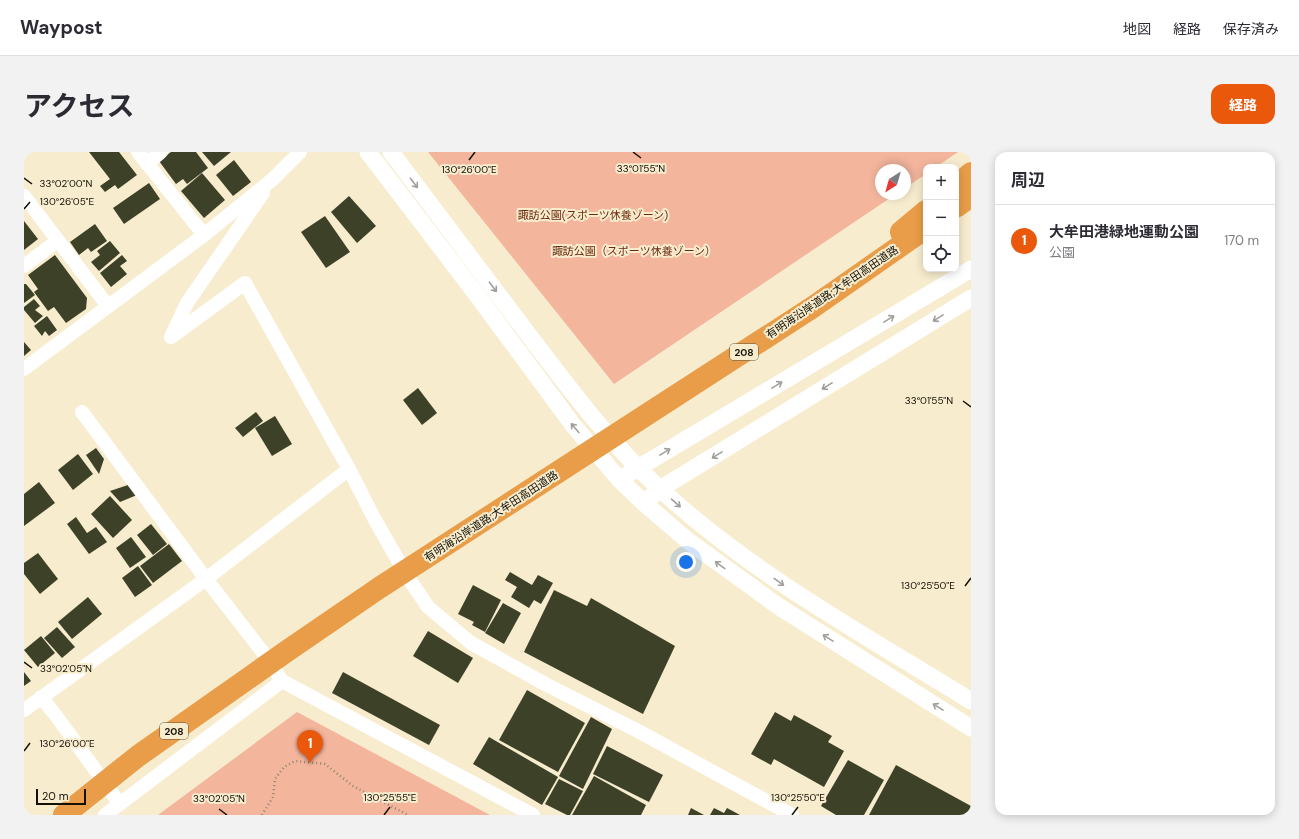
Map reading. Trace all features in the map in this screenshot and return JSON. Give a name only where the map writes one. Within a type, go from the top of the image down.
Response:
[{"type":"highway","points":[[959,183],[971,173]]},
{"type":"highway","points":[[959,205],[971,196]]},
{"type":"highway","name":"208","points":[[813,306],[923,214]]},
{"type":"highway","name":"有明海沿岸道路;大牟田高田道路","points":[[64,815],[138,756],[379,588],[813,306],[923,230]]},
{"type":"street","points":[[138,152],[146,164],[204,235]]},
{"type":"street","points":[[146,164],[161,152]]},
{"type":"street","points":[[24,369],[204,235],[273,179],[300,152]]},
{"type":"street","points":[[368,152],[477,295],[573,425],[644,503],[687,540],[722,567],[778,606],[971,728]]},
{"type":"street","points":[[391,152],[588,413],[638,468],[660,489],[705,528],[784,586],[971,701]]},
{"type":"street","points":[[273,179],[187,303],[171,337],[245,283],[349,469],[375,520],[407,576],[428,607],[471,643],[547,685],[640,732],[792,815]]},
{"type":"street","points":[[24,196],[108,306]]},
{"type":"street","points":[[24,266],[57,241]]},
{"type":"street","points":[[620,478],[971,269]]},
{"type":"street","points":[[644,503],[660,489],[971,298]]},
{"type":"street","points":[[82,412],[206,579],[265,655],[282,680],[533,815]]},
{"type":"street","points":[[24,710],[206,579],[349,469]]},
{"type":"street","points":[[105,815],[282,680]]},
{"type":"street","points":[[41,697],[120,804]]},
{"type":"path","points":[[262,815],[273,797],[275,779],[284,767],[295,761],[325,764],[353,786],[408,815]]},
{"type":"green space","name":"諏訪公園（スポーツ休養ゾーン）","points":[[428,152],[958,152],[940,164],[923,164],[923,176],[911,184],[911,164],[875,164],[875,200],[887,200],[614,384]]},
{"type":"green space","points":[[297,712],[490,815],[158,815]]},
{"type":"building","points":[[89,152],[119,152],[137,175],[118,189],[115,185],[105,192],[100,186],[110,179]]},
{"type":"building","points":[[171,152],[196,152],[208,168],[187,184],[183,179],[176,184],[159,161]]},
{"type":"building","points":[[202,152],[231,152],[214,166]]},
{"type":"building","points":[[234,160],[251,182],[233,196],[216,175]]},
{"type":"building","points":[[202,173],[225,200],[204,218],[181,191]]},
{"type":"building","points":[[149,183],[160,199],[124,224],[113,208]]},
{"type":"building","points":[[349,196],[376,226],[357,243],[331,212]]},
{"type":"building","points":[[325,216],[350,252],[326,268],[301,232]]},
{"type":"building","points":[[24,221],[38,239],[24,250]]},
{"type":"building","points":[[95,224],[107,241],[91,252],[88,248],[79,255],[70,242]]},
{"type":"building","points":[[110,241],[120,253],[99,271],[91,262],[100,255],[97,251]]},
{"type":"building","points":[[55,255],[87,298],[86,309],[66,323],[54,307],[48,311],[34,292],[38,289],[28,275]]},
{"type":"building","points":[[122,255],[127,261],[120,266],[127,274],[111,287],[100,273]]},
{"type":"building","points":[[24,284],[26,284],[35,295],[24,303]]},
{"type":"building","points":[[34,299],[40,306],[35,310],[43,316],[35,323],[24,310],[24,307]]},
{"type":"building","points":[[47,316],[57,330],[49,336],[45,331],[42,336],[34,326]]},
{"type":"building","points":[[24,342],[31,350],[24,356]]},
{"type":"building","points":[[418,388],[437,413],[422,425],[403,400]]},
{"type":"building","points":[[256,412],[263,421],[243,437],[235,428]]},
{"type":"building","points":[[275,416],[292,444],[272,456],[255,428]]},
{"type":"building","points":[[96,448],[104,459],[99,474],[86,455]]},
{"type":"building","points":[[78,454],[93,474],[73,490],[58,470]]},
{"type":"building","points":[[39,482],[55,503],[24,526],[24,494]]},
{"type":"building","points":[[128,485],[137,495],[120,502],[110,491]]},
{"type":"building","points":[[110,496],[132,520],[113,538],[91,514]]},
{"type":"building","points":[[76,517],[87,533],[96,527],[107,542],[89,554],[67,524]]},
{"type":"building","points":[[151,524],[167,544],[153,555],[137,535]]},
{"type":"building","points":[[131,537],[146,557],[130,568],[116,548]]},
{"type":"building","points":[[169,544],[182,561],[153,583],[140,566]]},
{"type":"building","points":[[38,553],[58,579],[40,594],[24,574],[24,563]]},
{"type":"building","points":[[138,566],[152,585],[135,597],[122,578]]},
{"type":"building","points":[[510,572],[532,585],[538,575],[553,583],[541,604],[534,600],[529,608],[511,597],[517,587],[505,580]]},
{"type":"building","points":[[473,585],[501,600],[485,632],[472,625],[474,622],[458,614]]},
{"type":"building","points":[[554,590],[587,606],[591,598],[675,646],[643,714],[524,652]]},
{"type":"building","points":[[88,597],[102,614],[72,639],[58,622]]},
{"type":"building","points":[[503,603],[521,613],[504,644],[485,633]]},
{"type":"building","points":[[57,627],[75,647],[62,658],[44,638]]},
{"type":"building","points":[[428,631],[473,658],[458,683],[413,656]]},
{"type":"building","points":[[41,636],[55,653],[38,667],[24,650]]},
{"type":"building","points":[[24,672],[31,681],[24,686]]},
{"type":"building","points":[[343,672],[440,725],[429,745],[332,693]]},
{"type":"building","points":[[527,690],[585,723],[558,772],[499,740]]},
{"type":"building","points":[[775,712],[791,721],[794,715],[832,736],[828,742],[844,751],[824,787],[774,759],[771,765],[751,754]]},
{"type":"building","points":[[591,717],[612,729],[583,789],[559,776]]},
{"type":"building","points":[[489,737],[558,777],[542,805],[473,764]]},
{"type":"building","points":[[607,746],[663,775],[649,802],[593,774]]},
{"type":"building","points":[[848,760],[884,780],[864,815],[836,815],[821,806]]},
{"type":"building","points":[[896,765],[971,806],[971,815],[869,815]]},
{"type":"building","points":[[594,776],[646,805],[641,815],[572,815]]},
{"type":"building","points":[[559,779],[583,791],[570,815],[567,815],[545,804]]},
{"type":"building","points":[[691,808],[704,815],[688,815]]},
{"type":"building","points":[[714,808],[724,813],[727,808],[740,815],[710,815]]},
{"type":"place","name":"大牟田港緑地運動公園","points":[[310,763]]},
{"type":"park label","name":"諏訪公園(スポーツ休養ゾーン)","points":[[593,215]]}]
